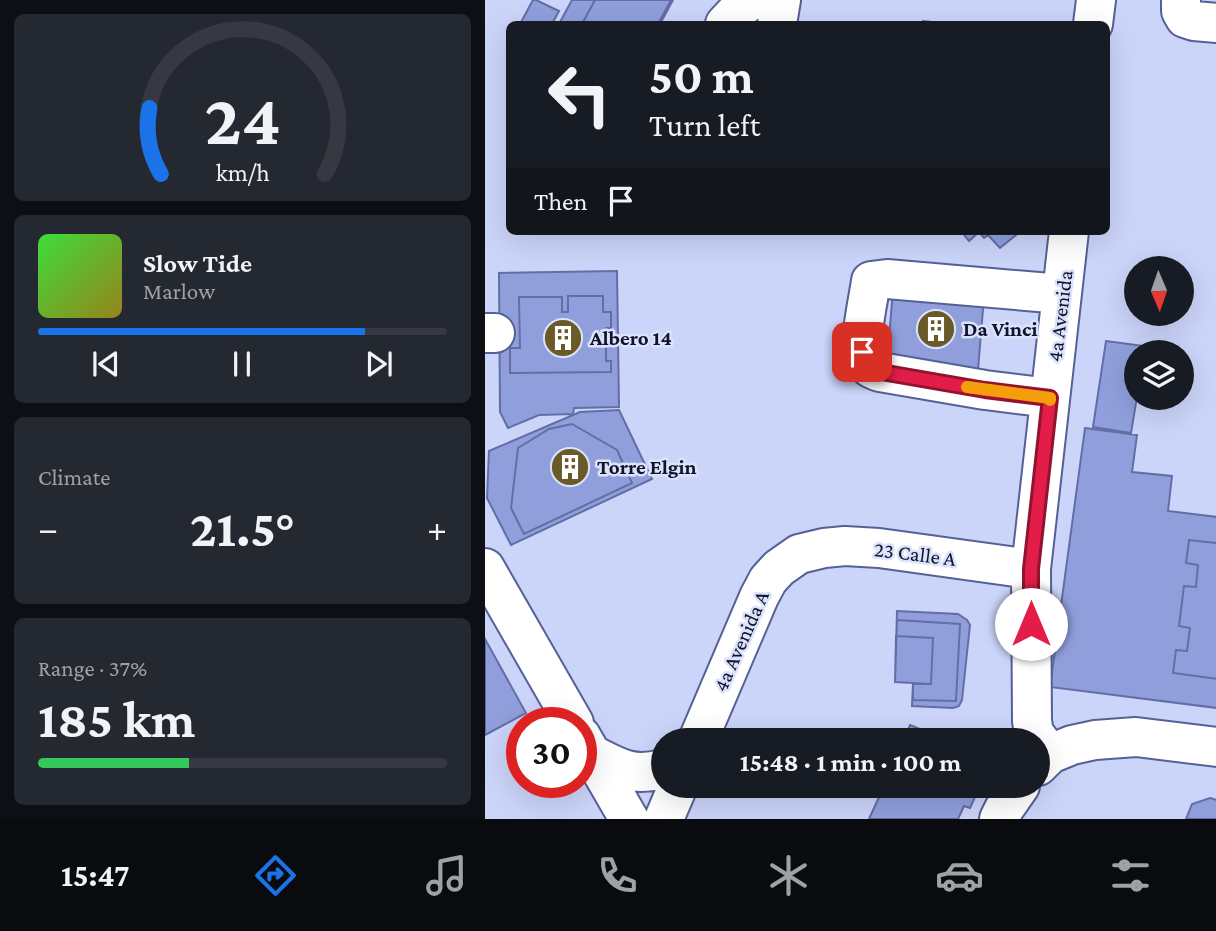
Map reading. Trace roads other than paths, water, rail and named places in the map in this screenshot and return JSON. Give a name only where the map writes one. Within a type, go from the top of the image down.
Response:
[{"type":"street","points":[[728,21],[752,0]]},
{"type":"street","points":[[778,21],[781,0]]},
{"type":"street","points":[[1093,21],[1096,0]]},
{"type":"street","points":[[1181,0],[1181,11],[1185,18],[1216,23]]},
{"type":"street","name":"4a Avenida","points":[[1033,728],[1031,569],[1069,235]]},
{"type":"street","points":[[1050,398],[985,390],[873,370],[863,359],[862,345],[871,281],[887,279],[1062,294]]},
{"type":"street","name":"23 Calle A","points":[[799,554],[845,546],[879,548],[1031,569]]},
{"type":"street","name":"4a Avenida A","points":[[703,728],[768,580],[779,568],[799,554]]},
{"type":"street","points":[[485,568],[565,707]]},
{"type":"street","points":[[1050,757],[1072,745],[1117,738],[1136,737],[1216,747]]},
{"type":"street","points":[[597,750],[618,767],[635,773],[651,772]]},
{"type":"street","points":[[597,763],[629,819]]},
{"type":"street","points":[[663,819],[673,798]]},
{"type":"street","points":[[999,819],[1011,798]]},
{"type":"place","name":"Da Vinci","points":[[936,329]]},
{"type":"place","name":"Albero 14","points":[[563,338]]},
{"type":"place","name":"Torre Elgin","points":[[570,467]]}]
